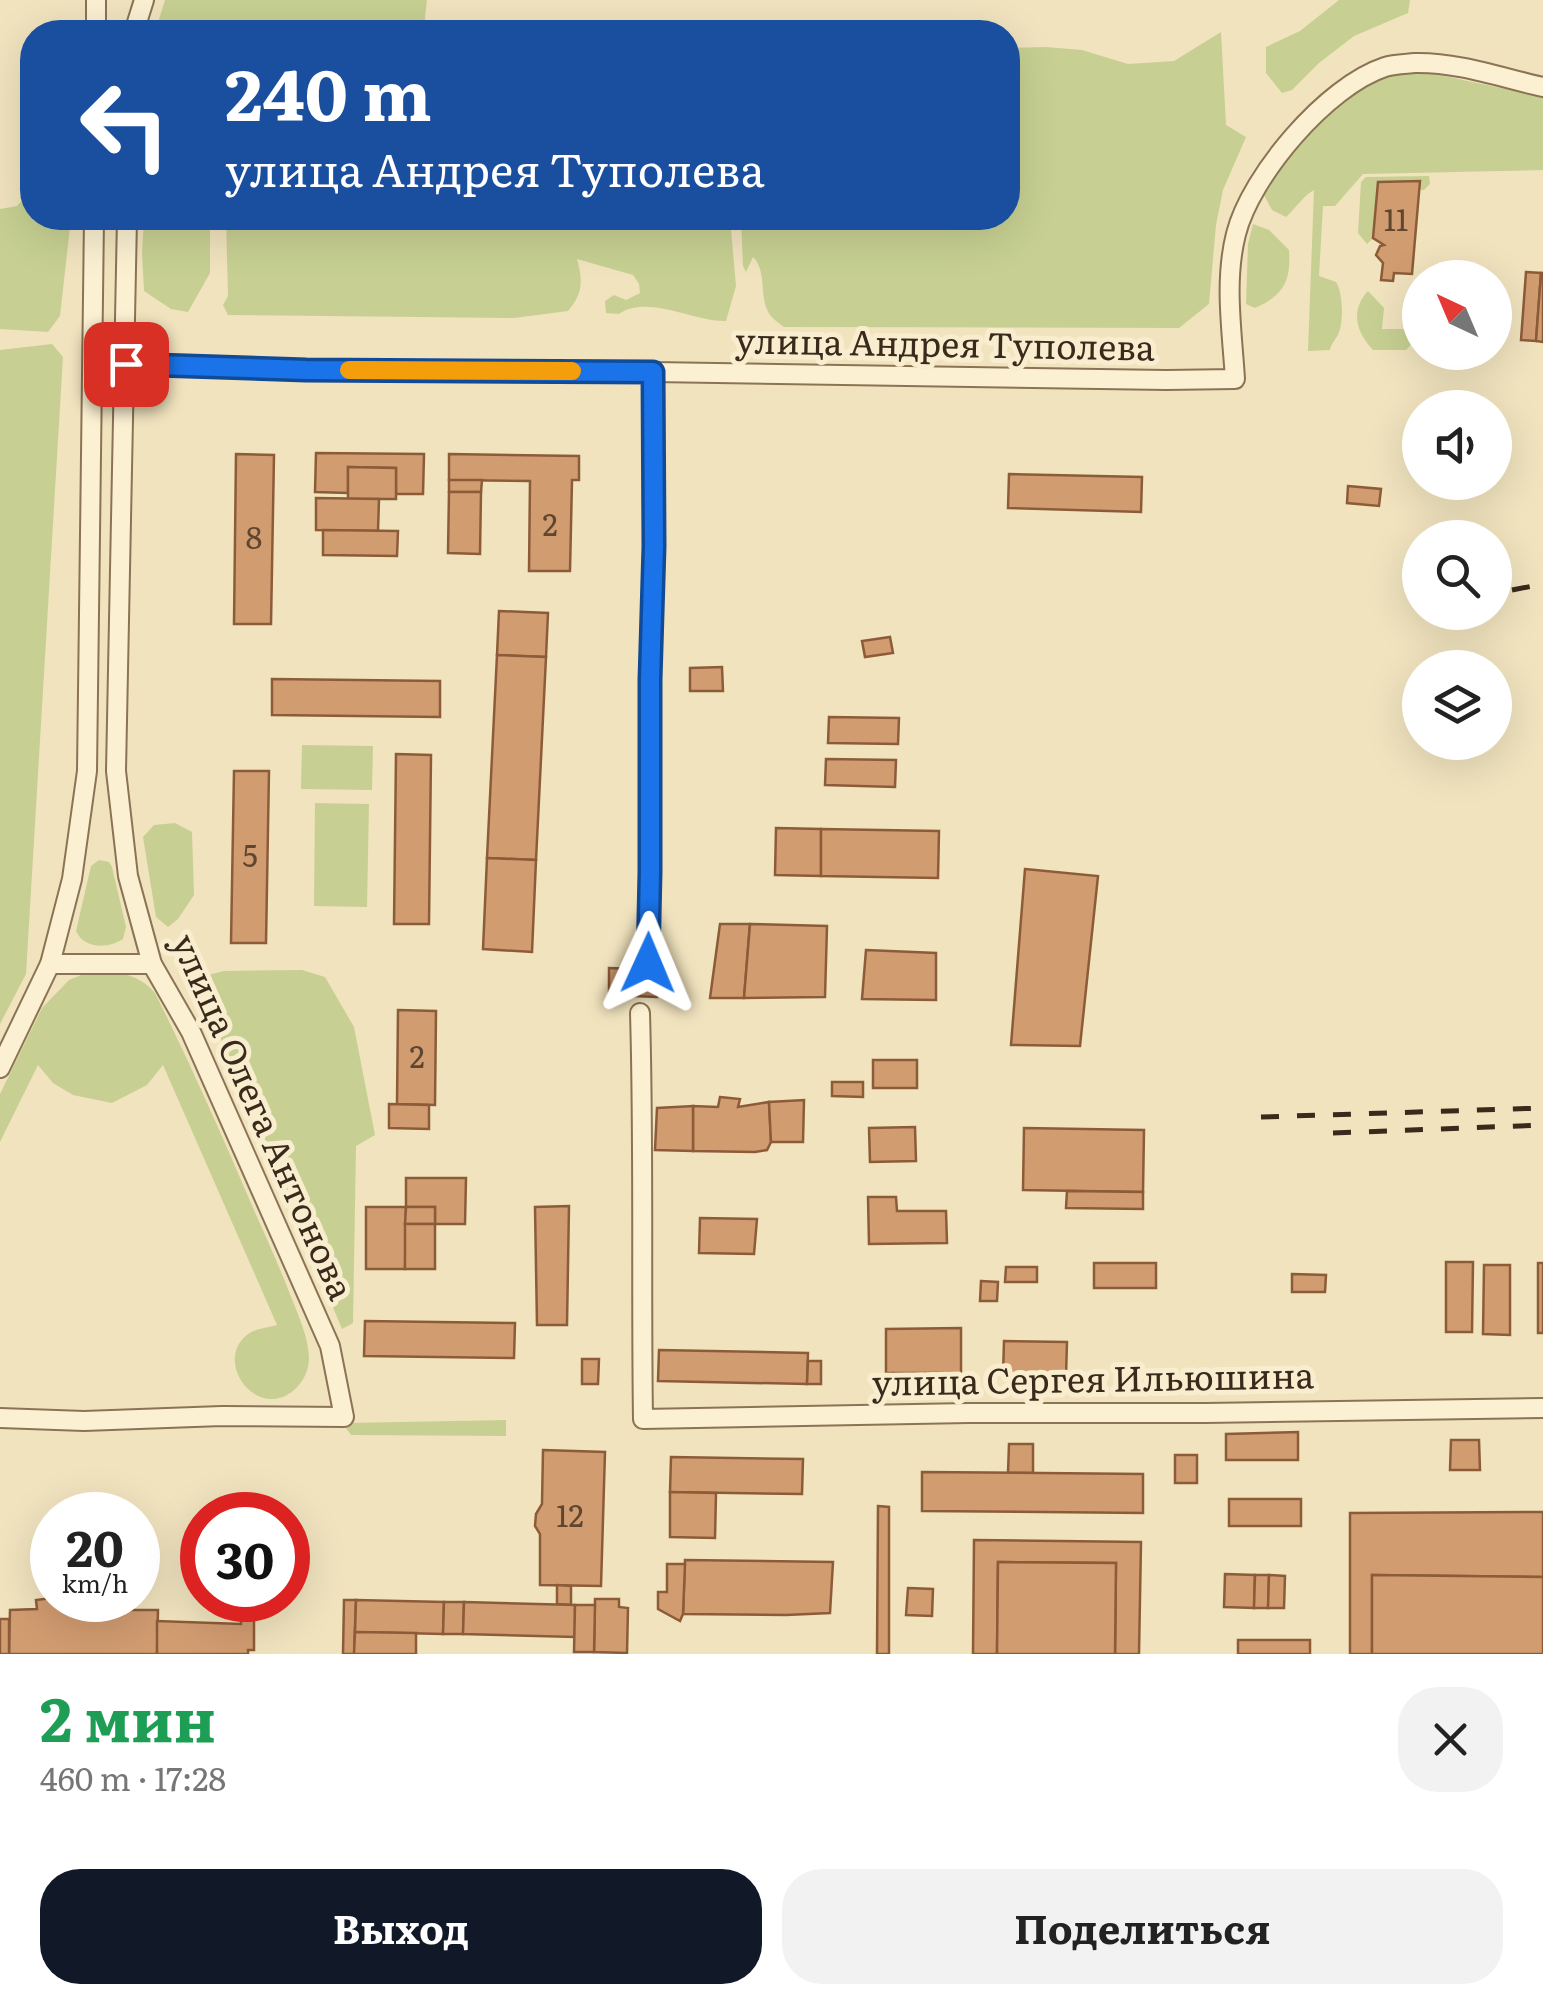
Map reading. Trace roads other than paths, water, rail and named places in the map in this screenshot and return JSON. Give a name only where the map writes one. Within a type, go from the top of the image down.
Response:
[{"type":"street","name":"улица Андрея Туполева","points":[[126,364],[306,370],[1235,379],[1229,280],[1236,232],[1279,154],[1317,112],[1350,84],[1374,72],[1415,63],[1448,65],[1543,87]]},
{"type":"street","points":[[0,1068],[50,964],[72,879],[87,772],[94,230]]},
{"type":"street","name":"улица Олега Антонова","points":[[0,1418],[344,1417],[330,1346],[191,1032],[152,964],[128,876],[116,771],[127,230]]},
{"type":"street","points":[[648,963],[653,372]]},
{"type":"street","points":[[50,964],[152,964]]},
{"type":"street","name":"улица Сергея Ильюшина","points":[[640,1013],[644,1419],[1543,1408]]},
{"type":"railway","points":[[1512,590],[1543,584]]},
{"type":"railway","points":[[1261,1117],[1543,1108]]},
{"type":"railway","points":[[1333,1133],[1543,1125]]}]
